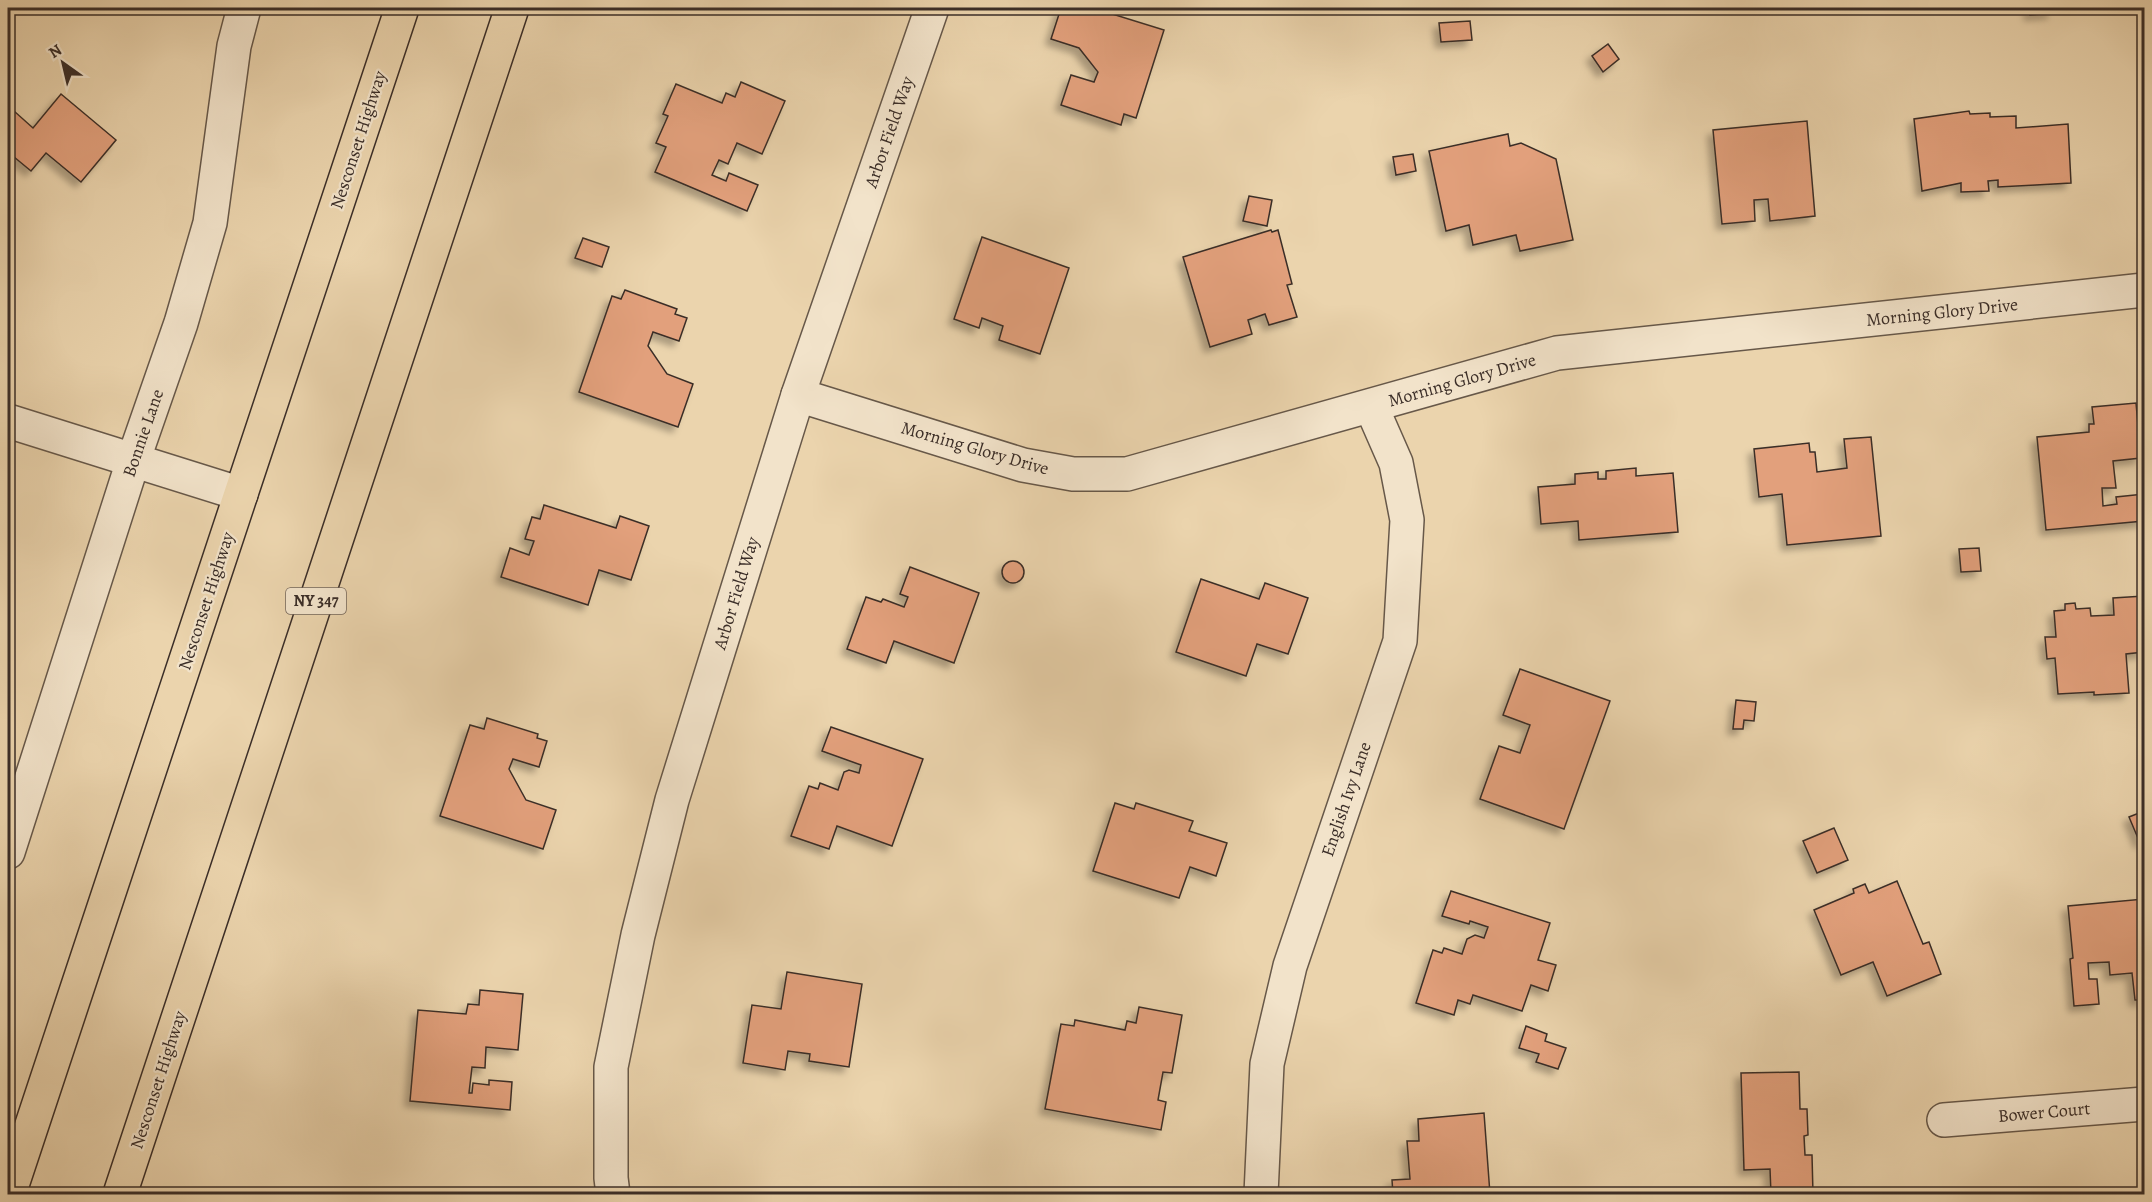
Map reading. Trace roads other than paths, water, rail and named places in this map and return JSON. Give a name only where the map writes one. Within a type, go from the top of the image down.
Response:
[{"type":"highway","name":"Nesconset Highway","points":[[9,1194],[402,8]]},
{"type":"highway","name":"Nesconset Highway","points":[[120,1194],[512,8]]},
{"type":"street","name":"Bonnie Lane","points":[[8,852],[133,461],[181,323],[210,223],[234,46],[244,8]]},
{"type":"street","name":"Arbor Field Way","points":[[613,1194],[611,1067],[638,935],[672,800],[798,395],[932,8]]},
{"type":"street","name":"Morning Glory Drive","points":[[798,395],[1023,465],[1073,474],[1127,474],[1557,353],[2145,290]]},
{"type":"street","name":"English Ivy Lane","points":[[1261,1194],[1267,1064],[1290,966],[1400,641],[1407,519],[1396,462],[1371,406]]},
{"type":"street","points":[[8,422],[241,494]]},
{"type":"street","name":"Bower Court","points":[[1944,1120],[2145,1104]]}]
